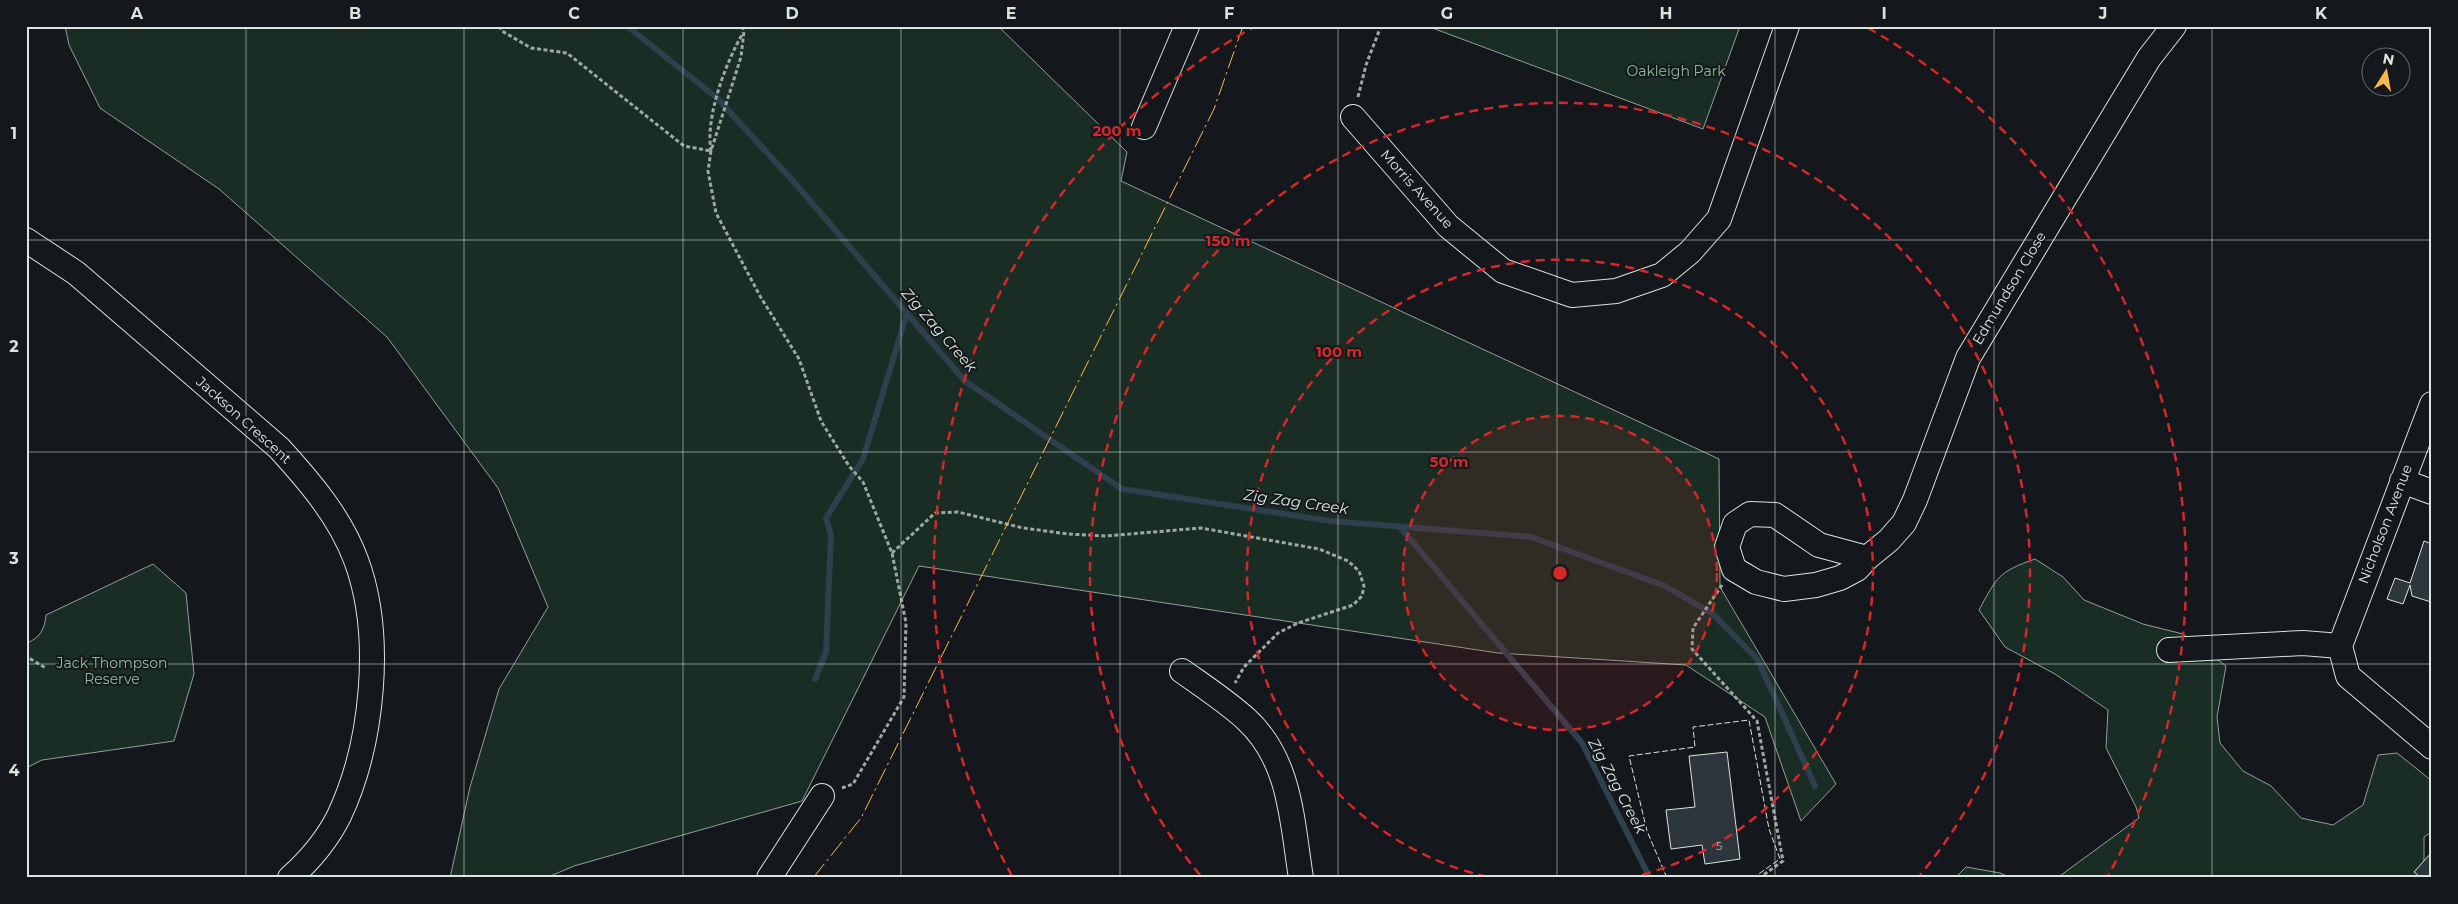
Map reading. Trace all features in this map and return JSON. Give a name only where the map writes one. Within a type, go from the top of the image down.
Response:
[{"type":"street","points":[[1144,127],[1187,26]]},
{"type":"street","name":"Morris Avenue","points":[[1353,116],[1448,226],[1503,271],[1572,295],[1616,291],[1662,275],[1690,252],[1719,219],[1787,26]]},
{"type":"street","name":"Edmundson Close","points":[[1867,558],[1820,545],[1775,515],[1750,514],[1735,524],[1727,547],[1734,569],[1756,582],[1784,589],[1816,585],[1840,578],[1857,569],[1889,540],[1904,523],[1915,500],[1968,358],[2149,58],[2174,26]]},
{"type":"street","name":"Jackson Crescent","points":[[26,240],[76,273],[280,448],[327,505],[356,560],[364,589],[369,625],[371,662],[369,705],[357,767],[338,816],[322,843],[306,863],[290,878]]},
{"type":"street","name":"Nicholson Avenue","points":[[2340,646],[2432,404]]},
{"type":"street","points":[[2402,481],[2432,492]]},
{"type":"street","points":[[2169,650],[2303,643],[2340,646],[2348,676],[2432,747]]},
{"type":"street","points":[[1182,671],[1246,719],[1270,747],[1287,790],[1301,878]]},
{"type":"street","points":[[769,878],[822,796]]},
{"type":"path","points":[[499,26],[502,31],[531,48],[567,53],[684,146],[711,151]]},
{"type":"path","points":[[742,26],[744,31],[740,57],[711,151],[708,171],[716,213],[760,296],[799,359],[821,421],[849,466],[863,482],[892,554],[906,623],[904,697],[853,784],[822,796]]},
{"type":"path","points":[[1353,116],[1366,65],[1381,26]]},
{"type":"path","points":[[711,151],[708,137],[717,98],[734,48],[744,31]]},
{"type":"path","points":[[892,554],[935,513],[958,512],[1023,528],[1106,536],[1201,528],[1319,549],[1348,561],[1359,571],[1364,586],[1362,596],[1353,604],[1298,623],[1278,633],[1244,667]]},
{"type":"path","points":[[1720,587],[1693,628],[1692,650],[1758,721],[1783,861],[1759,878]]},
{"type":"path","points":[[26,654],[27,657],[46,668]]},
{"type":"green space","points":[[65,26],[998,26],[1127,152],[1121,181],[1719,459],[1720,587],[1836,784],[1801,821],[1765,717],[1686,665],[1498,653],[919,566],[802,801],[574,866],[546,878],[450,878],[470,787],[499,689],[548,607],[498,488],[387,337],[219,189],[100,108],[69,45]]},
{"type":"green space","name":"Oakleigh Park","points":[[1427,26],[1740,26],[1703,129]]},
{"type":"green space","points":[[2035,559],[2063,577],[2084,600],[2143,624],[2183,634],[2226,666],[2217,717],[2220,743],[2243,771],[2271,786],[2301,818],[2333,825],[2363,805],[2378,755],[2397,753],[2432,781],[2432,832],[2424,837],[2424,878],[2057,878],[2139,818],[2136,807],[2106,748],[2108,710],[2055,674],[2005,647],[1979,610],[2000,577],[2013,568]]},
{"type":"green space","name":"Jack Thompson Reserve","points":[[153,564],[186,593],[194,674],[174,741],[42,760],[26,768],[26,643],[35,639],[41,632],[46,615]]},
{"type":"green space","points":[[1966,867],[2000,873],[2011,878],[1955,878]]},
{"type":"building","points":[[2424,541],[2432,544],[2431,602],[2412,596],[2410,585],[2403,604],[2387,599],[2395,578],[2410,583]]},
{"type":"building","points":[[1727,752],[1740,859],[1705,864],[1702,845],[1671,849],[1666,810],[1695,807],[1689,756]]},
{"type":"building","points":[[2432,852],[2432,878],[2421,878],[2414,872]]},
{"type":"waterway","name":"Zig Zag Creek","points":[[627,26],[717,98],[794,182],[965,381],[1122,489],[1330,521],[1531,537],[1665,586],[1713,614],[1758,660],[1815,786]]},
{"type":"waterway","points":[[815,679],[826,652],[831,535],[826,518],[863,459],[907,313]]},
{"type":"waterway","name":"Zig Zag Creek","points":[[1400,527],[1582,743],[1650,878]]},
{"type":"fence","points":[[1667,878],[1647,831],[1629,756],[1695,747],[1693,727],[1749,720],[1769,829],[1780,859],[1753,878]]},
{"type":"power","points":[[813,878],[861,818],[1214,109],[1243,26]]}]
